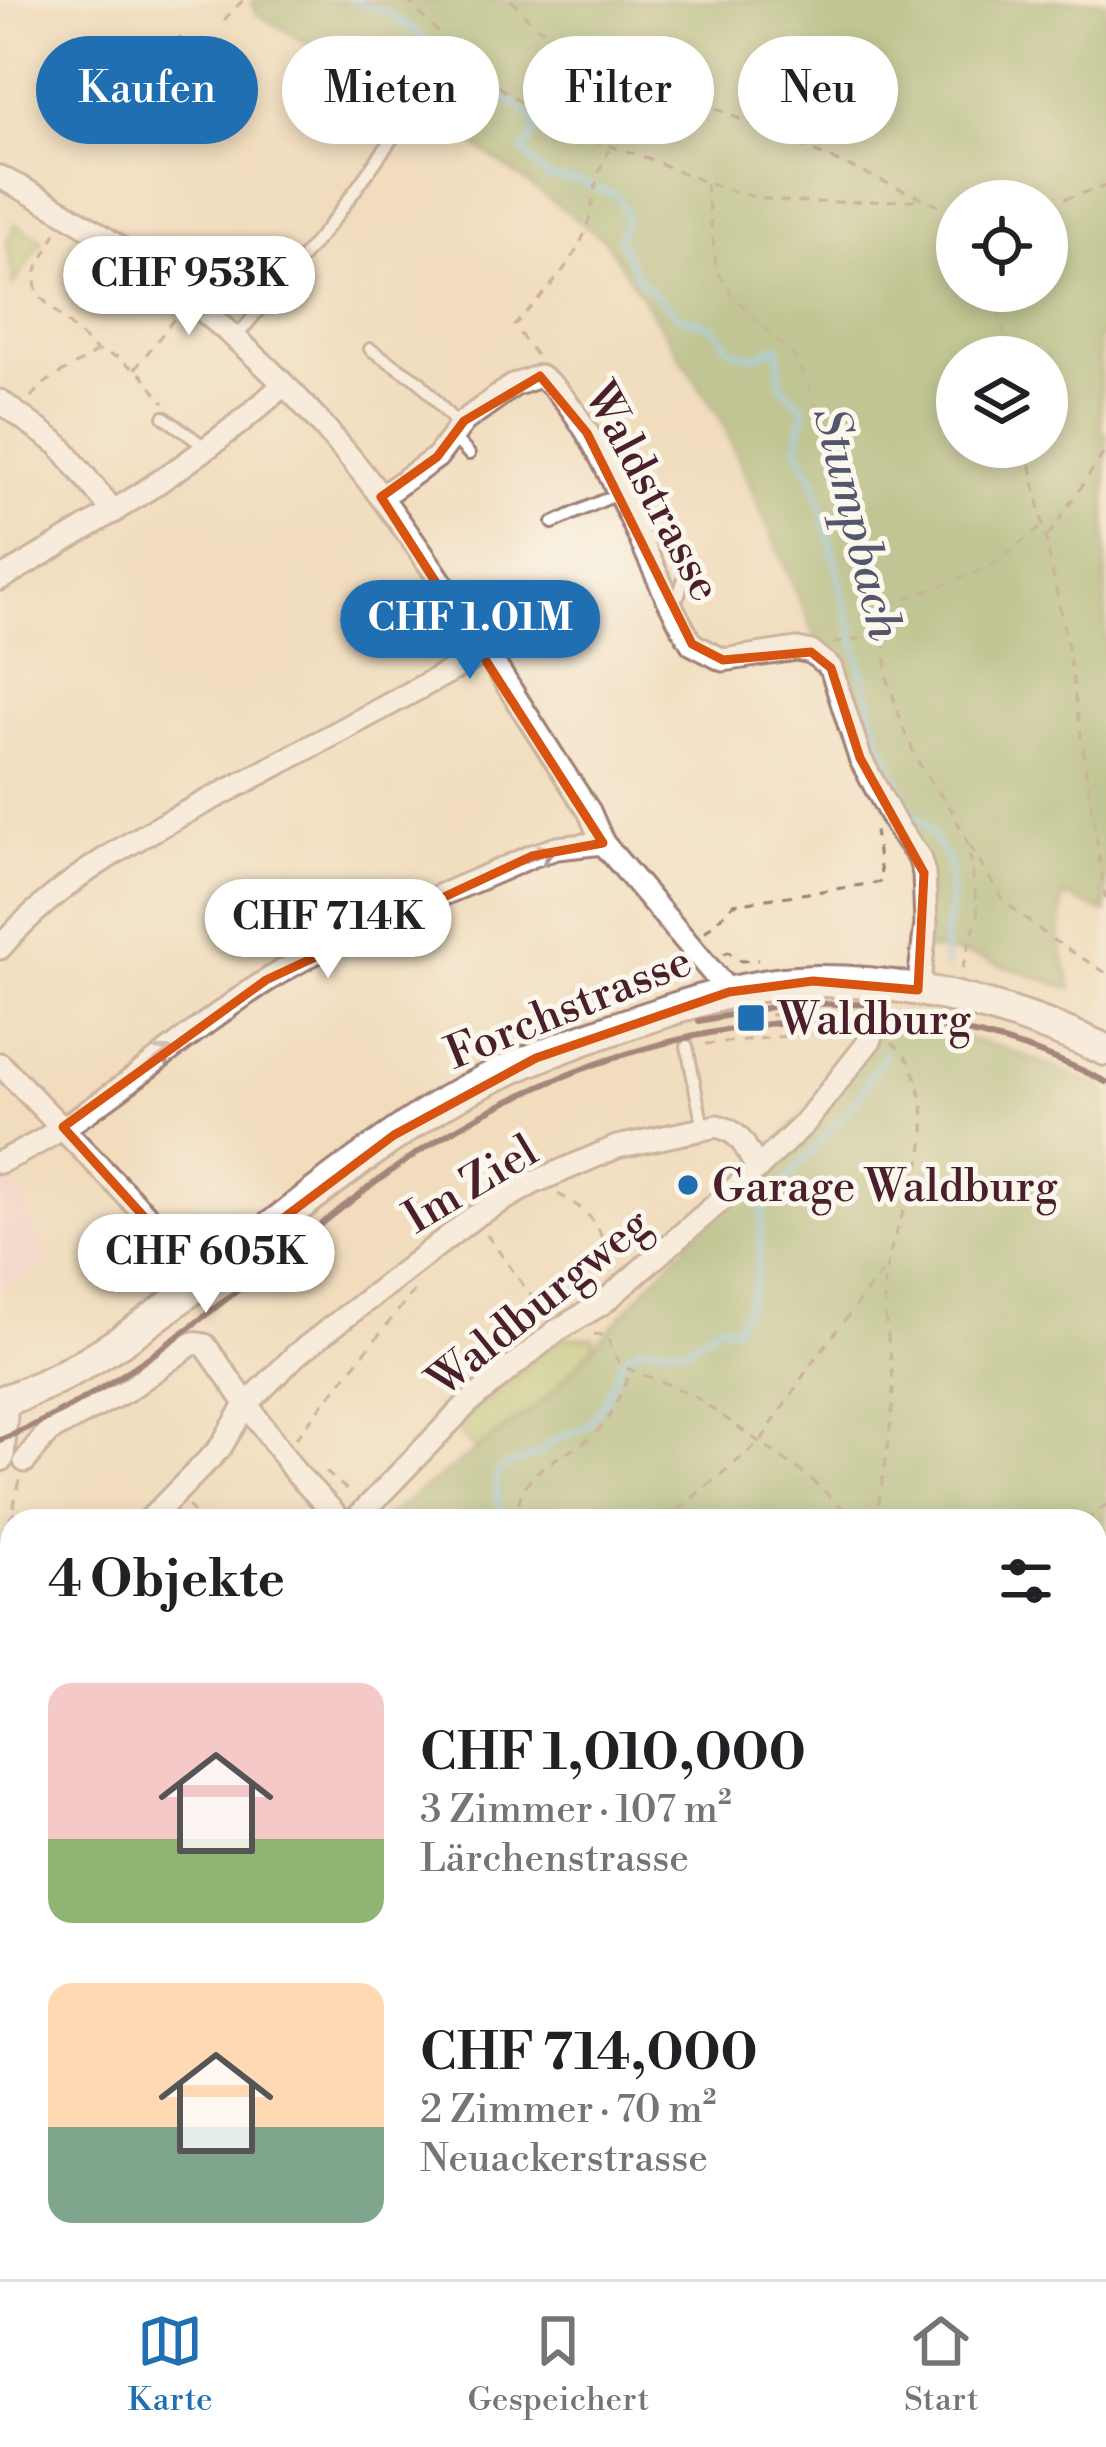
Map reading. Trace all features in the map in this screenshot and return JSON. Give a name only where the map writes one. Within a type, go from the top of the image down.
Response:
[{"type":"main road","name":"Forchstrasse","points":[[2,1401],[37,1388],[98,1353],[394,1135],[450,1100],[536,1058],[729,992],[813,981],[918,990],[1017,1015],[1106,1050]]},
{"type":"street","points":[[0,177],[68,214],[189,300],[346,452],[381,496],[485,652],[589,811],[603,843],[729,992]]},
{"type":"street","name":"Waldstrasse","points":[[381,496],[461,440],[514,385],[540,376],[565,397],[692,644],[723,660],[797,649],[811,652],[830,668],[860,758],[896,825],[920,856],[926,924],[918,990]]},
{"type":"street","points":[[0,579],[114,512],[208,449],[282,386]]},
{"type":"street","points":[[9,406],[58,445],[114,512]]},
{"type":"street","points":[[0,948],[65,886],[165,824],[485,652]]},
{"type":"street","points":[[0,1162],[63,1127],[266,980],[532,856],[603,843]]},
{"type":"street","name":"Waldburgweg","points":[[364,1509],[468,1403],[556,1331],[604,1303],[757,1169],[804,1124],[871,1040]]},
{"type":"street","points":[[0,1064],[180,1250],[202,1280]]},
{"type":"street","points":[[703,1128],[732,1130],[743,1140],[757,1169]]},
{"type":"street","name":"Im Ziel","points":[[160,1509],[220,1448],[246,1405],[296,1355],[474,1217],[535,1182],[617,1147],[703,1128]]},
{"type":"street","points":[[2,1401],[12,1459],[48,1432],[129,1389],[193,1343],[205,1345],[295,1472],[331,1509]]},
{"type":"lane","points":[[234,340],[336,217],[388,144]]},
{"type":"lane","points":[[370,350],[420,382],[461,440]]},
{"type":"lane","points":[[165,412],[208,449]]},
{"type":"lane","points":[[553,524],[617,494]]},
{"type":"lane","points":[[669,602],[679,595],[686,574]]},
{"type":"lane","points":[[687,1046],[703,1128]]},
{"type":"path","points":[[224,20],[243,0]]},
{"type":"path","points":[[407,0],[504,87],[561,127],[610,148],[647,158],[706,184],[789,201],[923,200]]},
{"type":"path","points":[[511,0],[534,25],[569,45],[936,207]]},
{"type":"path","points":[[540,376],[543,364],[514,326],[579,244],[596,174],[610,148]]},
{"type":"path","points":[[706,184],[717,272],[802,370],[855,528],[862,587],[884,626],[886,676],[922,770],[951,809],[1003,900],[1106,973]]},
{"type":"path","points":[[1068,198],[1106,186]]},
{"type":"path","points":[[68,214],[38,262],[37,294],[97,351],[135,370],[165,412]]},
{"type":"path","points":[[135,370],[189,300]]},
{"type":"path","points":[[9,406],[97,351]]},
{"type":"path","points":[[1047,537],[1106,450]]},
{"type":"path","points":[[1032,468],[1068,648],[1106,904]]},
{"type":"path","points":[[832,643],[864,640],[884,626],[895,603],[990,567],[1044,525]]},
{"type":"path","points":[[691,946],[734,904],[882,882],[874,829],[896,825]]},
{"type":"path","points":[[962,969],[978,914],[968,843]]},
{"type":"path","points":[[728,952],[741,961],[762,960]]},
{"type":"path","points":[[770,1016],[800,1013]]},
{"type":"path","points":[[687,1046],[858,1030],[871,1040],[886,1040],[908,1058],[926,1121],[916,1178],[886,1267],[892,1407],[878,1509]]},
{"type":"path","points":[[550,1190],[574,1202],[593,1220],[605,1239],[604,1255],[628,1282]]},
{"type":"path","points":[[474,1217],[556,1331],[610,1336],[622,1366],[691,1394],[808,1476],[843,1509]]},
{"type":"path","points":[[679,1509],[760,1442],[811,1364],[886,1267]]},
{"type":"path","points":[[292,1444],[418,1287]]},
{"type":"path","points":[[516,1509],[528,1483],[559,1453],[586,1442],[606,1422],[632,1370]]},
{"type":"path","points":[[12,1459],[12,1509]]},
{"type":"path","points":[[321,1468],[357,1509]]},
{"type":"highlighted area","points":[[540,376],[587,433],[692,644],[723,660],[811,652],[831,668],[860,758],[924,873],[918,990],[813,981],[729,992],[536,1058],[394,1135],[201,1280],[63,1127],[266,980],[532,856],[603,843],[381,497],[437,457],[464,421]]},
{"type":"shaded area","points":[[5,1160],[52,1264],[0,1291],[0,1162]]},
{"type":"green space","points":[[251,0],[1106,0],[1106,335],[1099,340],[1102,432],[1106,434],[1106,913],[1064,896],[1059,940],[1072,989],[974,956],[924,948],[927,893],[722,421],[604,239],[474,144],[499,144],[499,36],[294,36],[257,14]]},
{"type":"green space","points":[[16,224],[43,241],[13,285],[8,241]]},
{"type":"green space","points":[[888,1027],[945,1033],[1000,1047],[1106,1090],[1106,1509],[396,1509],[548,1397],[871,1039]]},
{"type":"green space","points":[[561,1337],[594,1338],[583,1400],[490,1465],[454,1427]]},
{"type":"waterway","name":"Stumpbach","points":[[350,0],[389,13],[532,117],[535,134],[523,151],[548,178],[576,181],[617,196],[627,215],[619,238],[638,279],[680,317],[714,327],[731,349],[753,357],[778,346],[780,384],[804,408],[797,448],[815,481],[879,738],[910,808],[949,864],[946,966]]},
{"type":"waterway","name":"Stumpbach","points":[[500,1509],[495,1483],[501,1468],[538,1455],[550,1443],[588,1425],[624,1357],[640,1346],[687,1348],[719,1324],[733,1328],[754,1287],[762,1209],[854,1103],[885,1054]]},
{"type":"railway","points":[[699,1021],[792,1003],[889,1005]]},
{"type":"railway","points":[[0,1440],[53,1416],[153,1354],[387,1174],[466,1123],[552,1081],[643,1049],[736,1028],[831,1020],[926,1025],[1018,1046],[1106,1082]]},
{"type":"place","name":"Waldburg","points":[[751,1018]]},
{"type":"place","name":"Garage Waldburg","points":[[688,1185]]}]
